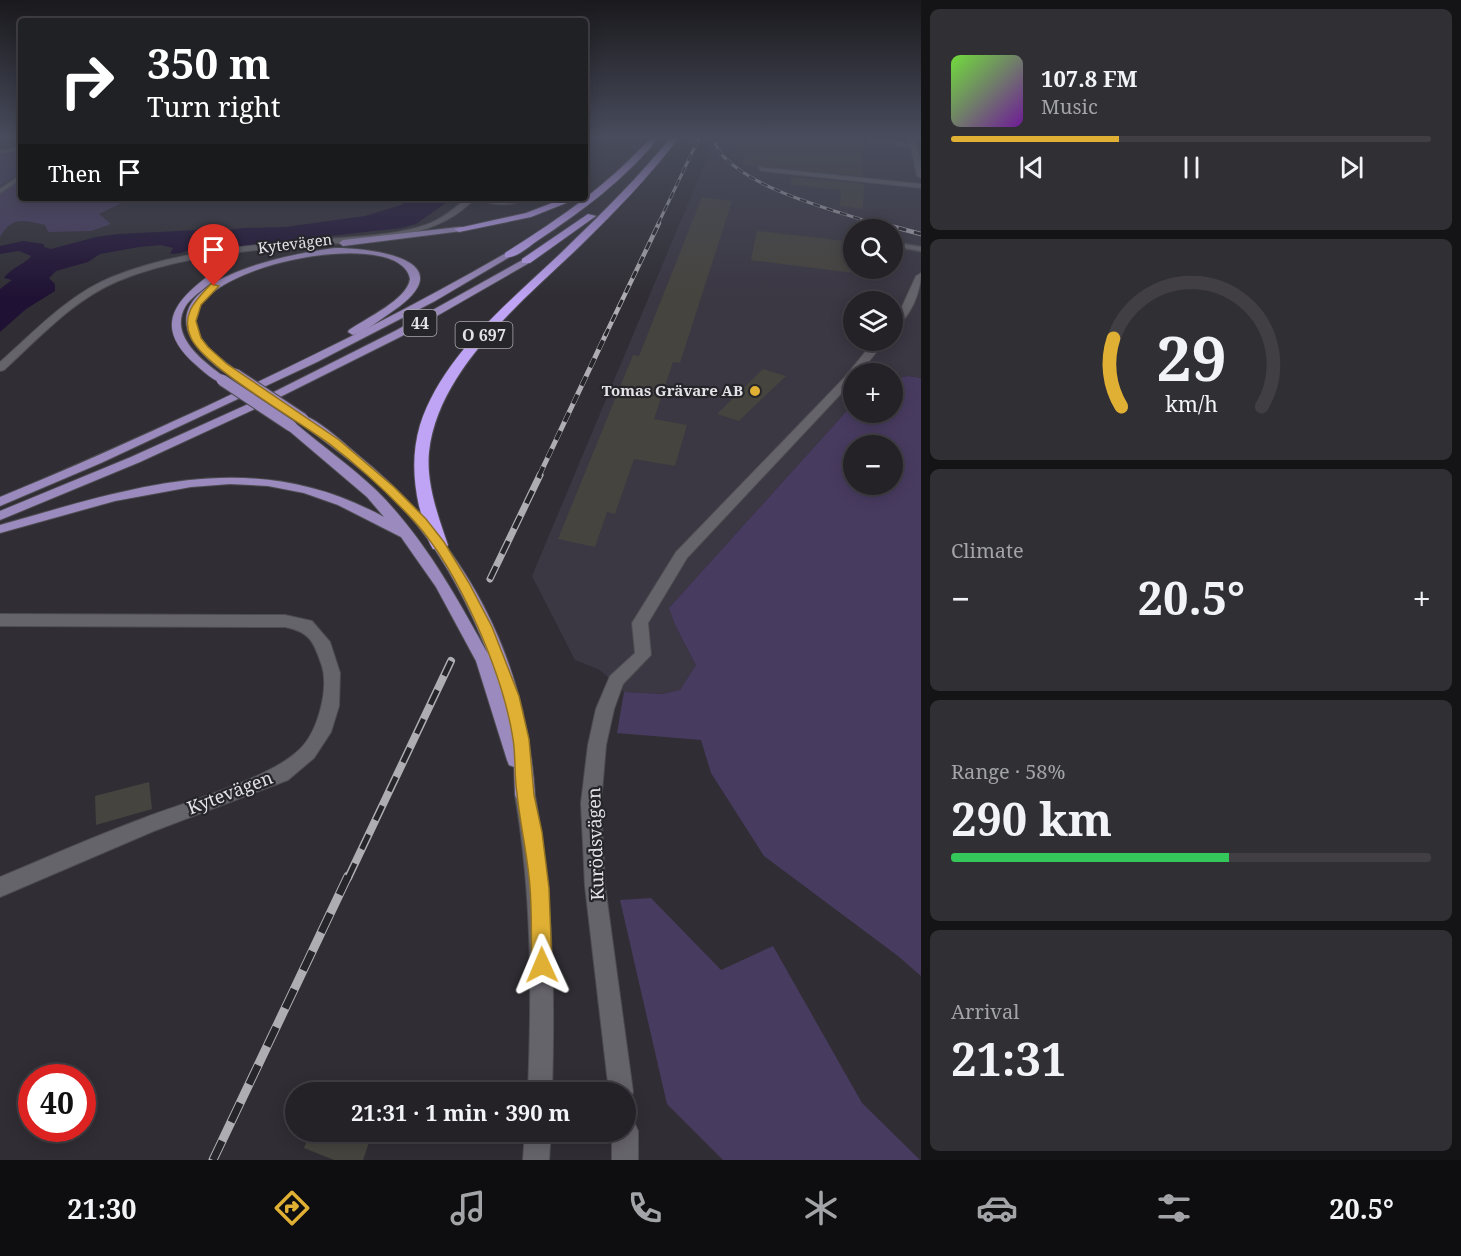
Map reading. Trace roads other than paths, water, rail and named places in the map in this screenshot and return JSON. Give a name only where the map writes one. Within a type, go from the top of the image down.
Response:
[{"type":"highway","name":"44","points":[[588,200],[601,190]]},
{"type":"highway","name":"44","points":[[526,261],[571,230],[622,190]]},
{"type":"highway","name":"O 697","points":[[439,545],[425,494],[422,454],[424,436],[441,392],[477,342],[627,190]]},
{"type":"highway","name":"O 697","points":[[459,230],[528,215],[565,201]]},
{"type":"highway","name":"44","points":[[509,255],[586,201]]},
{"type":"main road","name":"O 697","points":[[459,230],[292,250],[246,262],[208,280],[182,304],[177,313],[175,332],[186,351],[222,380],[291,426],[372,494],[413,542],[443,586],[484,661],[525,795]]},
{"type":"main road","points":[[295,370],[408,293],[415,284],[415,276],[411,268],[392,256],[378,253],[333,251],[269,262],[226,279],[204,295],[197,304],[191,321],[196,339],[204,350],[351,455],[390,489],[439,545]]},
{"type":"main road","name":"44","points":[[0,502],[82,468],[295,370],[418,308],[509,255]]},
{"type":"main road","name":"44","points":[[0,516],[86,481],[312,380],[436,315],[526,261]]},
{"type":"main road","points":[[0,530],[150,491],[236,480],[285,484],[328,495],[359,508],[413,542]]},
{"type":"main road","name":"O 697","points":[[439,545],[463,583],[484,627],[511,696],[521,739],[525,795]]},
{"type":"street","name":"Kytevägen","points":[[0,368],[73,303],[94,288],[115,279],[169,263],[241,251],[410,231],[443,220],[467,201]]},
{"type":"street","points":[[903,313],[921,276]]},
{"type":"street","name":"Kurödsvägen","points":[[620,1082],[595,886],[591,815],[597,745],[605,709],[616,681],[643,656],[640,622],[681,555],[848,380],[872,351]]},
{"type":"street","name":"Kytevägen","points":[[0,620],[285,621],[306,625],[322,642],[332,673],[330,706],[322,732],[308,753],[281,774],[147,825],[0,887]]},
{"type":"street","name":"O 697","points":[[525,795],[533,832],[539,888],[543,1029],[540,1082]]},
{"type":"street","points":[[536,1160],[537,1142]]},
{"type":"street","points":[[625,1142],[625,1160]]},
{"type":"lane","points":[[490,201],[510,203],[515,201]]},
{"type":"lane","points":[[903,246],[921,249]]},
{"type":"railway","points":[[658,224],[674,190]]},
{"type":"railway","points":[[777,190],[859,219]]},
{"type":"railway","points":[[605,336],[659,223]]},
{"type":"railway","points":[[903,229],[921,234]]},
{"type":"railway","points":[[539,476],[606,334]]},
{"type":"railway","points":[[490,579],[540,475]]},
{"type":"railway","points":[[348,878],[451,661]]},
{"type":"railway","points":[[213,1160],[348,876]]},
{"type":"place","name":"Tomas Grävare AB","points":[[755,391]]}]
